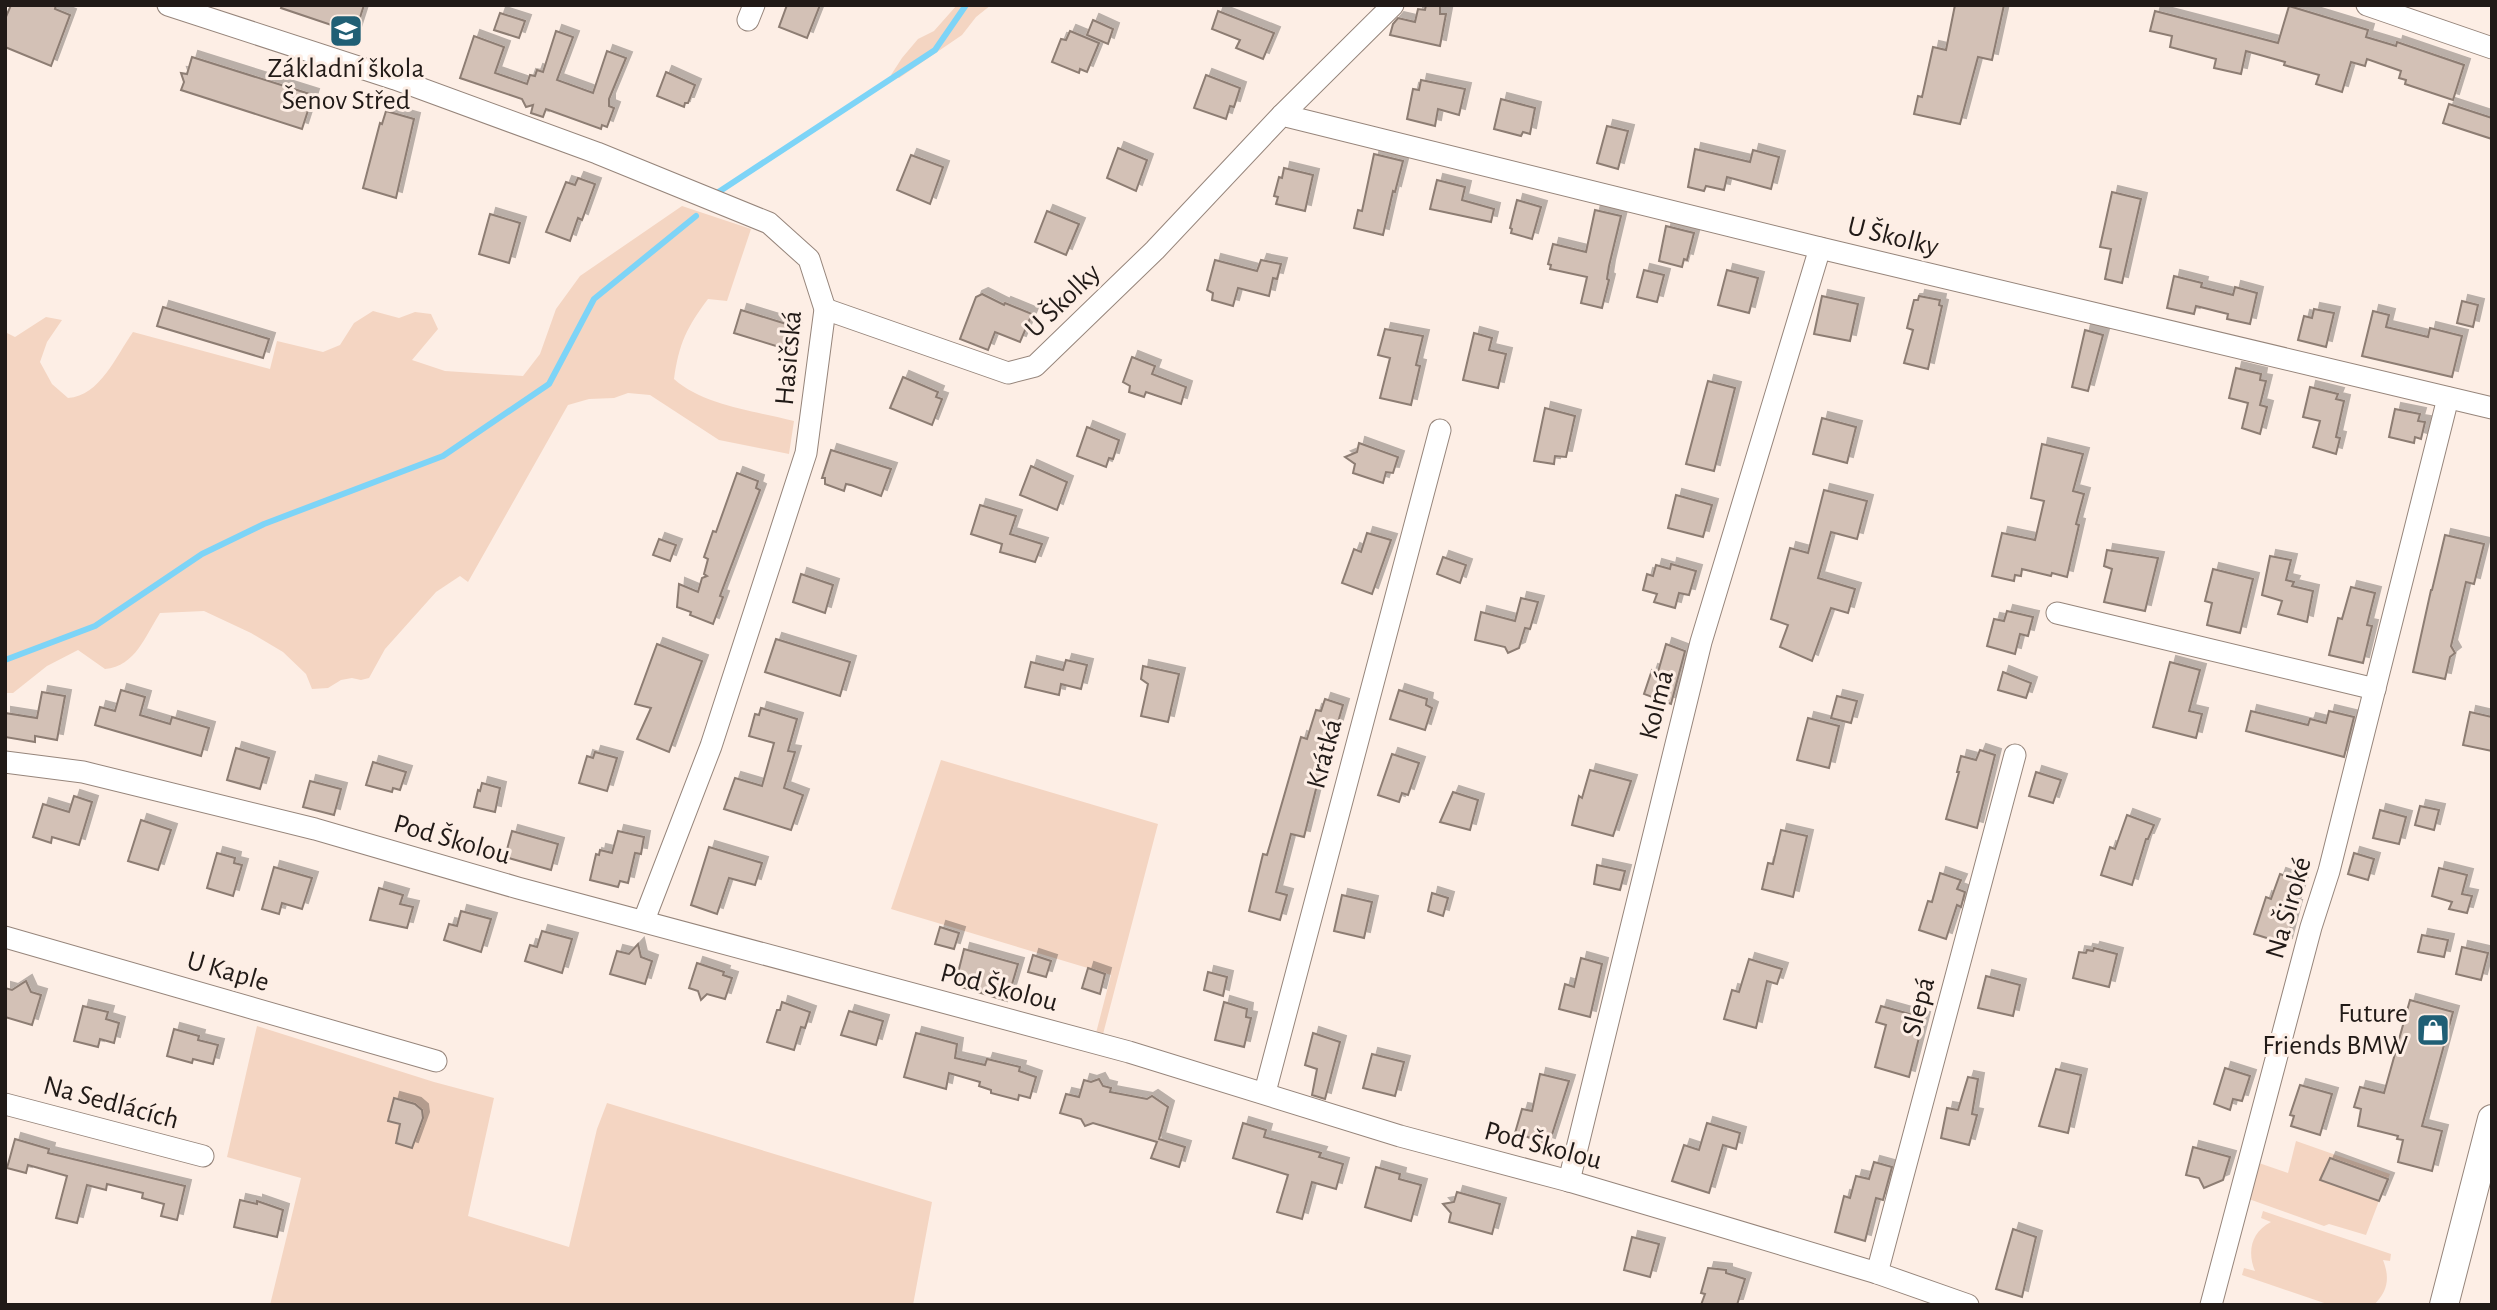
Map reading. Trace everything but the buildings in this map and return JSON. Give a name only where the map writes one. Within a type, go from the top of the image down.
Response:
[{"type":"main road","points":[[2444,1305],[2492,1119]]},
{"type":"street","name":"Hasičská","points":[[167,5],[433,93],[597,153],[769,223],[809,259],[825,309],[806,453],[712,746],[644,920]]},
{"type":"street","name":"U Školky","points":[[825,309],[1008,373],[1035,366],[1155,250],[1282,115],[1393,5]]},
{"type":"street","points":[[2367,5],[2492,48]]},
{"type":"street","name":"U Školky","points":[[1282,115],[1820,248],[2492,408]]},
{"type":"street","name":"Kolmá","points":[[1569,1181],[1701,642],[1820,248]]},
{"type":"street","name":"Na Široké","points":[[2211,1305],[2311,927],[2329,871],[2448,398]]},
{"type":"street","name":"Krátká","points":[[1265,1092],[1440,429]]},
{"type":"street","points":[[2057,613],[2375,689]]},
{"type":"street","name":"Slepá","points":[[1877,1273],[2015,755]]},
{"type":"street","name":"Pod Školou","points":[[5,762],[83,772],[315,829],[518,888],[1129,1052],[1400,1136],[1569,1181],[1877,1273],[1968,1305]]},
{"type":"street","name":"U Kaple","points":[[5,937],[436,1061]]},
{"type":"street","name":"Na Sedlácích","points":[[5,1104],[203,1156]]},
{"type":"shaded area","points":[[957,5],[991,5],[976,17],[962,35],[899,78],[891,75],[918,39],[934,31]]},
{"type":"shaded area","points":[[682,206],[751,229],[727,301],[708,299],[701,309],[681,345],[674,379],[700,396],[715,402],[794,421],[789,454],[719,440],[650,395],[628,393],[614,398],[589,399],[568,405],[468,582],[460,576],[436,592],[385,649],[369,678],[341,680],[328,688],[312,689],[306,674],[283,652],[251,633],[204,611],[160,613],[132,656],[116,667],[105,669],[78,650],[47,666],[13,693],[5,693],[5,332],[15,337],[46,317],[62,320],[47,342],[40,362],[52,384],[68,398],[79,396],[98,383],[133,332],[270,369],[277,341],[323,352],[340,345],[354,323],[373,311],[399,318],[415,312],[431,314],[438,329],[412,360],[445,371],[523,376],[540,354],[556,309],[580,276]]},
{"type":"shaded area","points":[[941,760],[1158,824],[1102,1038],[1095,1037],[1111,975],[891,909]]},
{"type":"shaded area","points":[[257,1026],[434,1082],[494,1098],[468,1216],[569,1247],[597,1129],[607,1103],[932,1202],[913,1305],[270,1305],[301,1178],[227,1157]]},
{"type":"shaded area","points":[[2296,1141],[2390,1174],[2388,1179],[2330,1158],[2321,1180],[2379,1201],[2366,1235],[2329,1224],[2324,1226],[2246,1198],[2256,1162],[2288,1173]]},
{"type":"shaded area","points":[[2263,1211],[2391,1254],[2390,1261],[2383,1260],[2387,1273],[2386,1284],[2379,1300],[2374,1305],[2330,1305],[2242,1275],[2244,1268],[2255,1271],[2251,1257],[2252,1243],[2259,1231],[2271,1222],[2261,1218]]},
{"type":"waterway","points":[[717,193],[935,50],[966,5]]},
{"type":"waterway","points":[[5,660],[95,626],[202,554],[264,524],[443,456],[549,384],[594,299],[696,216]]},
{"type":"place","name":"Základní škola Šenov Střed","points":[[346,31]]},
{"type":"place","name":"Future Friends BMW","points":[[2433,1030]]}]
